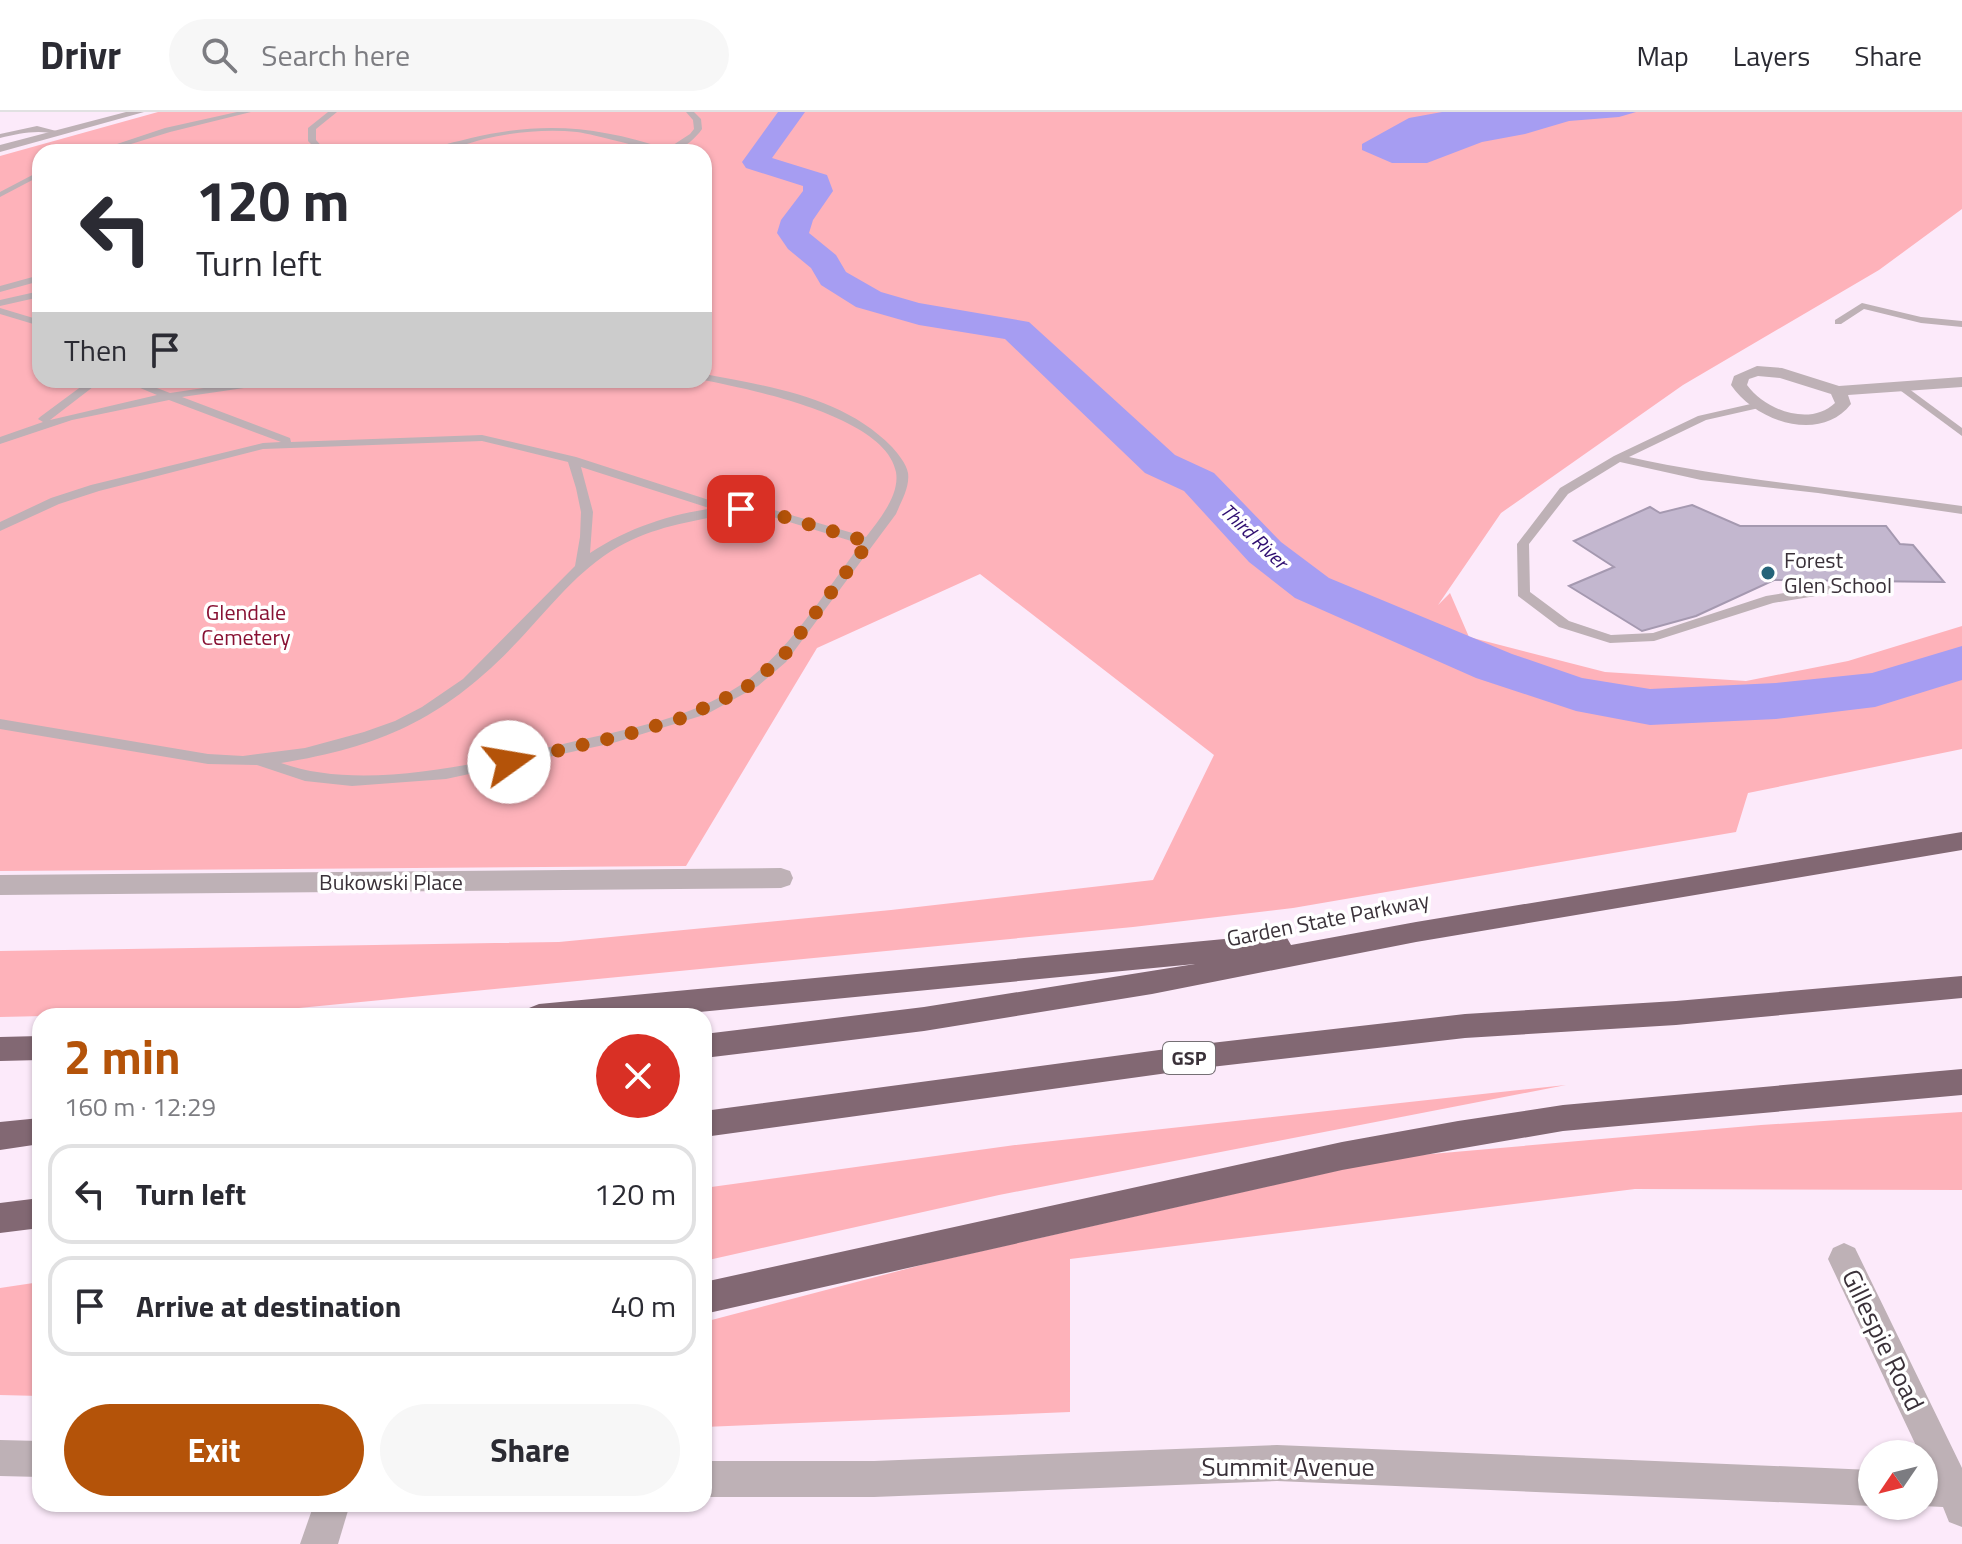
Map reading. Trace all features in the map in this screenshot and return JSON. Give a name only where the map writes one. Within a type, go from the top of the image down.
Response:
[{"type":"highway","name":"Garden State Parkway","points":[[712,1045],[924,1019],[1152,983],[1416,932],[1962,841]]},
{"type":"highway","points":[[623,1008],[1416,932]]},
{"type":"highway","name":"GSP","points":[[712,1123],[1195,1057],[1465,1026],[1676,1013],[1962,987]]},
{"type":"highway","points":[[0,1049],[32,1048]]},
{"type":"highway","points":[[712,1296],[1310,1163],[1458,1135],[1563,1118],[1962,1082]]},
{"type":"highway","points":[[0,1136],[32,1132]]},
{"type":"highway","points":[[0,1218],[32,1214]]},
{"type":"street","points":[[0,149],[139,112]]},
{"type":"street","points":[[1838,391],[1843,404],[1837,413],[1821,419],[1774,414],[1755,406],[1743,396],[1739,385],[1742,376],[1757,371],[1782,373],[1838,391],[1962,382]]},
{"type":"street","name":"Bukowski Place","points":[[0,885],[781,878]]},
{"type":"street","name":"Gillespie Road","points":[[1844,1259],[1950,1494]]},
{"type":"street","points":[[0,1458],[32,1459]]},
{"type":"street","name":"Summit Avenue","points":[[712,1479],[874,1479],[1277,1463],[1858,1487]]},
{"type":"street","points":[[319,1544],[329,1512]]},
{"type":"lane","points":[[123,144],[247,112]]},
{"type":"lane","points":[[315,144],[312,128],[333,112]]},
{"type":"lane","points":[[680,144],[698,129],[697,119],[690,112]]},
{"type":"lane","points":[[457,144],[496,133],[549,127],[604,132],[642,144]]},
{"type":"lane","points":[[0,136],[37,128],[60,133]]},
{"type":"lane","points":[[0,195],[32,177]]},
{"type":"lane","points":[[1,292],[32,281]]},
{"type":"lane","points":[[1,292],[13,300],[32,296]]},
{"type":"lane","points":[[1838,322],[1862,306],[1921,320],[1962,324]]},
{"type":"lane","points":[[0,311],[32,321]]},
{"type":"lane","points":[[257,759],[283,771],[321,778],[371,779],[438,774],[611,738],[682,718],[743,690],[781,659],[890,514],[901,490],[902,470],[888,449],[864,429],[818,404],[712,379]]},
{"type":"lane","points":[[1901,386],[1962,433]]},
{"type":"lane","points":[[19,434],[56,412],[87,388]]},
{"type":"lane","points":[[147,388],[295,443]]},
{"type":"lane","points":[[0,441],[88,412],[224,388]]},
{"type":"lane","points":[[1755,406],[1702,418],[1618,458],[1564,491],[1523,544],[1523,593],[1564,624],[1610,639],[1654,637],[1771,599],[1840,588]]},
{"type":"lane","points":[[0,527],[55,501],[222,455],[295,443],[482,438],[512,442],[572,459],[710,504],[774,514],[869,542]]},
{"type":"lane","points":[[1618,458],[1701,476],[1962,510]]},
{"type":"lane","points":[[572,459],[587,501],[589,521],[581,567]]},
{"type":"lane","points":[[0,724],[216,760],[257,759],[328,749],[418,716],[450,696],[483,667],[581,567],[618,544],[681,517],[741,509]]},
{"type":"green space","name":"Glendale Cemetery","points":[[158,112],[1962,112],[1962,209],[1879,270],[1683,385],[1501,513],[1438,605],[1450,593],[1469,637],[1605,672],[1746,681],[1848,661],[1962,626],[1962,749],[1748,793],[1736,832],[1293,908],[1133,927],[299,1008],[32,1008],[32,1016],[0,1017],[0,951],[559,942],[891,910],[1153,880],[1214,755],[980,574],[817,648],[686,866],[0,871],[0,156],[32,147],[32,388],[712,388],[712,144],[43,144]]},
{"type":"green space","points":[[1566,1085],[999,1195],[712,1259],[712,1187],[1015,1145]]},
{"type":"green space","points":[[1962,1112],[1962,1190],[1635,1189],[1070,1259],[1070,1412],[712,1427],[712,1320],[929,1263],[1397,1157],[1761,1125]]},
{"type":"green space","points":[[32,1283],[32,1396],[0,1395],[0,1288]]},
{"type":"shaded area","points":[[1442,112],[1636,112],[1619,117],[1569,121],[1482,142],[1427,163],[1392,163],[1362,150],[1362,144],[1409,118]]},
{"type":"building","name":"Forest Glen School","points":[[1692,505],[1740,526],[1886,526],[1900,544],[1913,545],[1944,582],[1774,580],[1696,616],[1642,631],[1569,586],[1614,567],[1574,541],[1650,507],[1660,513]]},
{"type":"waterway","name":"Third River","points":[[792,112],[766,144],[756,162],[817,181],[818,191],[797,220],[793,233],[803,246],[824,262],[833,278],[848,290],[893,308],[1016,330],[1160,464],[1199,482],[1265,552],[1312,588],[1494,666],[1576,694],[1650,707],[1776,701],[1875,690],[1962,662]]},
{"type":"place","name":"Forest Glen School","points":[[1768,573]]},
{"type":"route","points":[[509,762],[625,735],[682,718],[743,690],[781,659],[869,542],[774,514],[741,509]]}]
